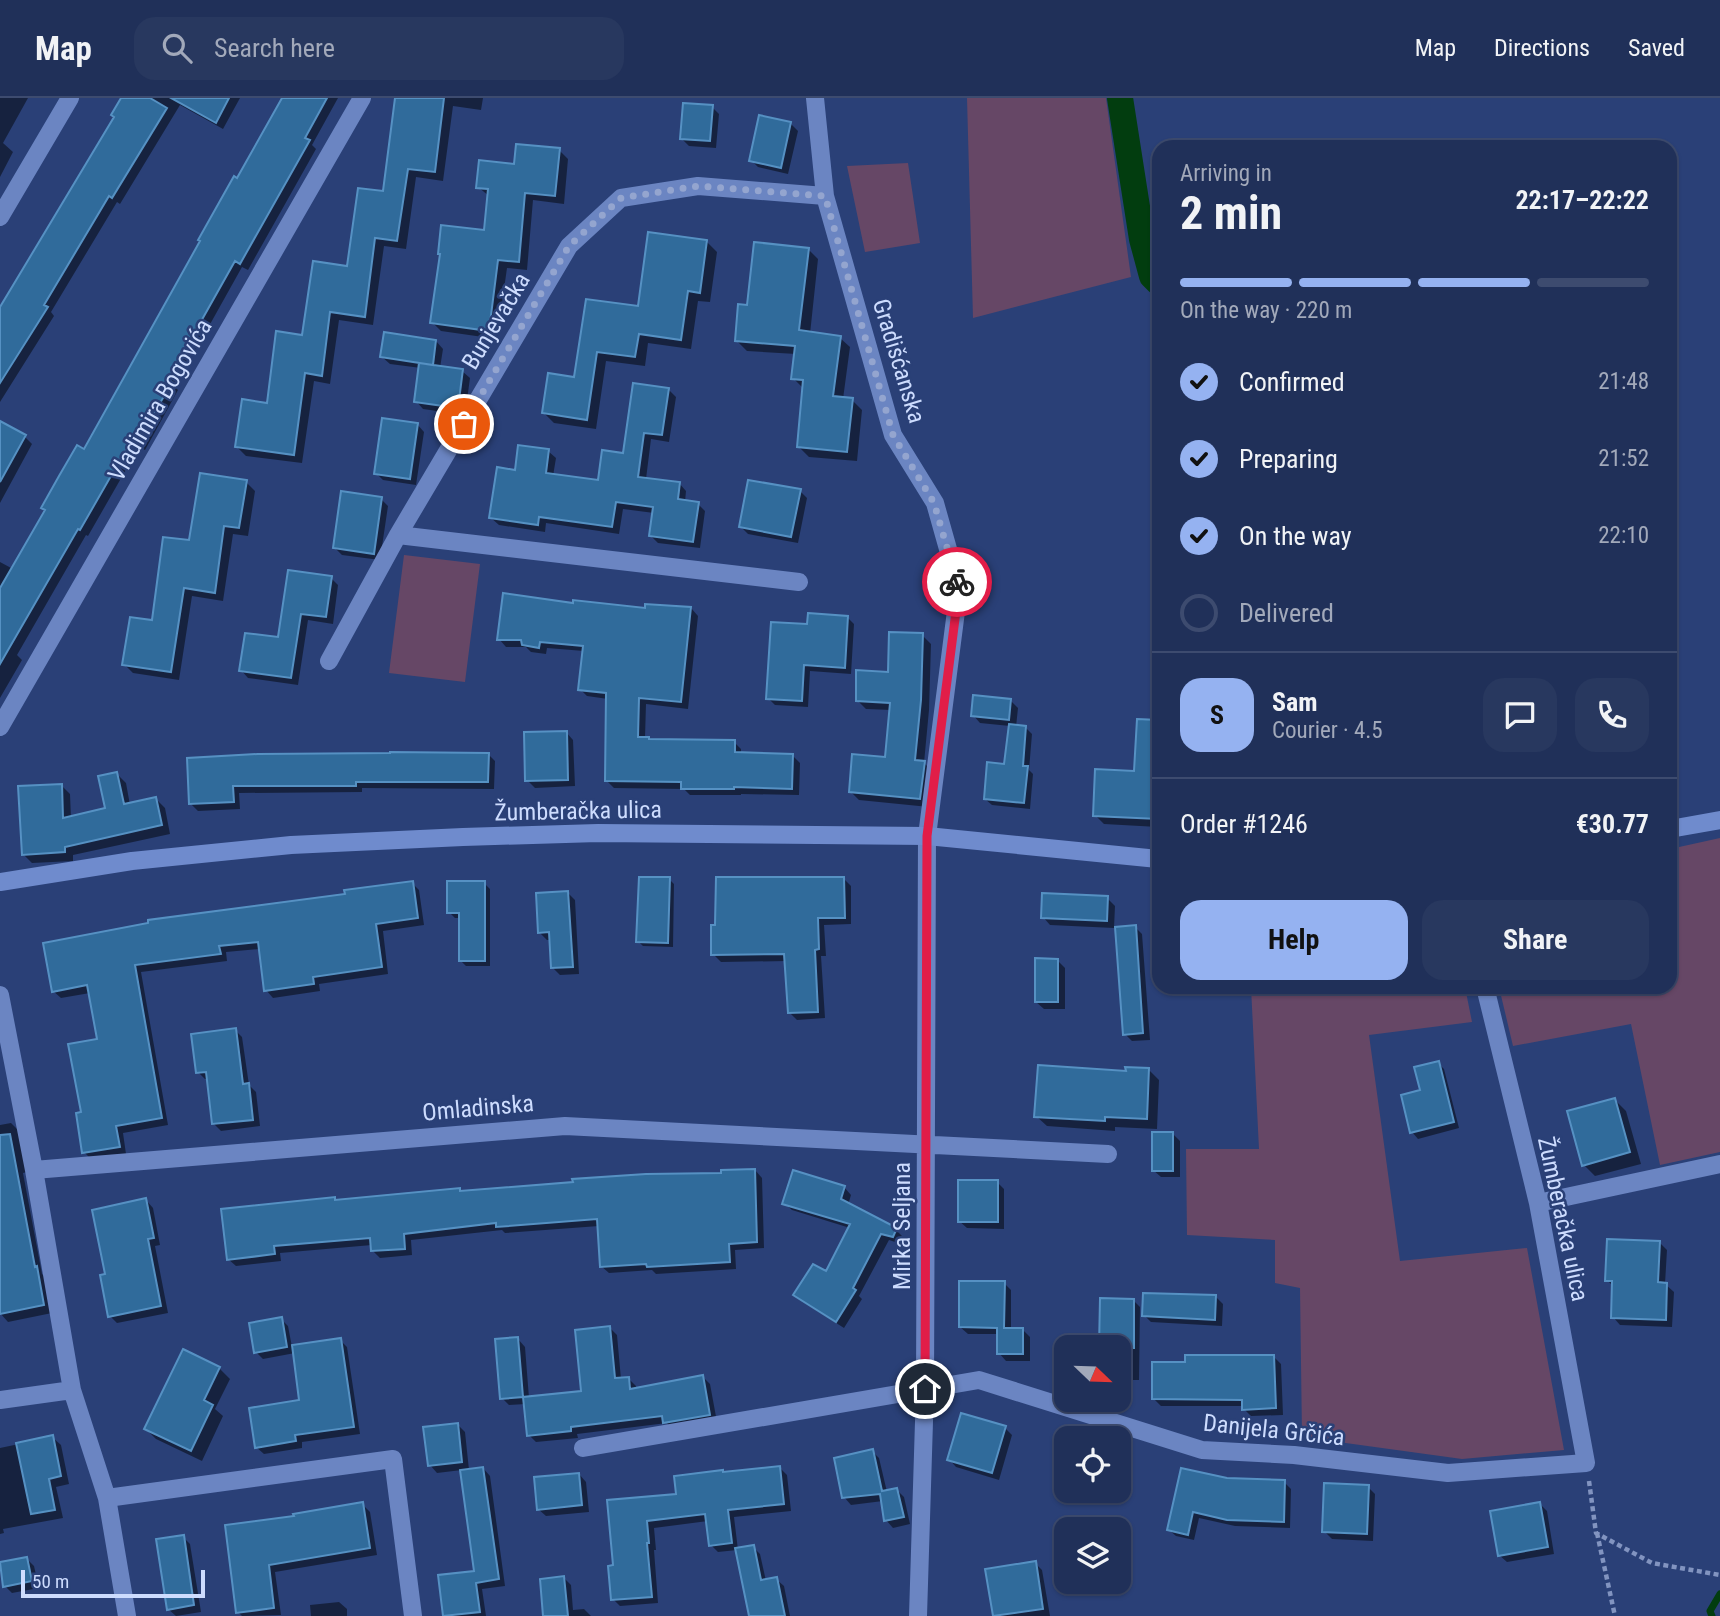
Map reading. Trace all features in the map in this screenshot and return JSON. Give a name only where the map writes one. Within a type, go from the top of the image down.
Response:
[{"type":"main road","points":[[1677,827],[1720,820]]},
{"type":"main road","name":"Žumberačka ulica","points":[[0,881],[132,861],[304,845],[598,833],[927,836],[1152,858]]},
{"type":"street","points":[[0,217],[70,98]]},
{"type":"street","name":"Vladimira Bogovića","points":[[0,726],[362,98]]},
{"type":"street","name":"Gradišćanska","points":[[815,98],[825,196],[893,435],[934,503],[959,588],[927,836]]},
{"type":"street","name":"Bunjevačka","points":[[329,662],[398,535],[569,246],[621,198],[698,186],[825,196]]},
{"type":"street","points":[[398,535],[799,582]]},
{"type":"street","name":"Mirka Seljana","points":[[918,1616],[925,1389],[927,836]]},
{"type":"street","name":"Žumberačka ulica","points":[[1487,994],[1538,1203],[1586,1463]]},
{"type":"street","points":[[0,995],[72,1390],[107,1499],[127,1616]]},
{"type":"street","name":"Omladinska","points":[[34,1170],[565,1126],[1108,1154]]},
{"type":"street","points":[[1538,1203],[1720,1164]]},
{"type":"street","name":"Danijela Grčića","points":[[583,1448],[979,1380],[1202,1450],[1294,1455],[1448,1474],[1586,1463]]},
{"type":"street","points":[[0,1400],[72,1390]]},
{"type":"street","points":[[107,1499],[393,1459],[413,1616]]},
{"type":"path","points":[[1586,1463],[1596,1532],[1615,1616]]},
{"type":"path","points":[[1596,1532],[1652,1563],[1720,1575]]},
{"type":"shaded area","points":[[967,98],[1106,98],[1131,277],[973,318]]},
{"type":"shaded area","points":[[908,163],[920,243],[865,252],[847,166]]},
{"type":"shaded area","points":[[404,555],[480,564],[465,682],[389,673]]},
{"type":"shaded area","points":[[1720,838],[1720,1152],[1660,1165],[1631,1024],[1513,1046],[1501,994],[1677,994],[1677,847]]},
{"type":"shaded area","points":[[1251,994],[1466,994],[1472,1022],[1369,1035],[1400,1261],[1527,1248],[1564,1450],[1462,1459],[1302,1437],[1300,1288],[1275,1283],[1275,1240],[1187,1235],[1186,1149],[1259,1149]]},
{"type":"building","points":[[121,98],[150,98],[167,108],[112,198],[109,196],[44,305],[48,307],[0,383],[0,307],[114,117],[111,115]]},
{"type":"building","points":[[171,98],[229,98],[216,123]]},
{"type":"building","points":[[282,98],[327,98],[305,138],[310,140],[240,264],[235,261],[168,380],[172,382],[137,444],[131,441],[0,664],[0,588],[45,510],[41,508],[59,476],[77,445],[84,449],[234,176],[237,178]]},
{"type":"building","points":[[395,98],[444,98],[435,172],[408,169],[397,241],[375,238],[365,317],[330,312],[322,376],[305,373],[294,455],[235,447],[242,399],[267,403],[276,331],[302,335],[313,261],[347,266],[358,188],[383,191]]},
{"type":"building","points":[[683,103],[713,105],[710,141],[680,139]]},
{"type":"building","points":[[759,115],[791,122],[781,168],[749,161]]},
{"type":"building","points":[[516,144],[560,148],[555,196],[525,193],[519,262],[498,260],[489,331],[430,323],[440,254],[441,225],[484,230],[488,189],[476,188],[479,160],[514,164]]},
{"type":"building","points":[[648,232],[707,240],[700,293],[688,291],[681,340],[639,334],[635,357],[597,352],[587,420],[542,413],[548,373],[574,377],[586,299],[638,306]]},
{"type":"building","points":[[754,242],[809,248],[799,330],[841,336],[833,396],[853,398],[847,452],[797,447],[803,380],[791,379],[795,346],[735,341],[738,304],[747,305]]},
{"type":"building","points":[[384,332],[436,340],[433,365],[380,357]]},
{"type":"building","points":[[419,363],[463,369],[458,408],[414,402]]},
{"type":"building","points":[[633,383],[669,388],[662,435],[644,433],[638,477],[680,482],[678,499],[699,502],[693,542],[649,536],[653,507],[616,502],[612,527],[539,517],[538,525],[489,518],[497,467],[515,470],[518,445],[549,449],[546,473],[598,480],[602,450],[623,453]]},
{"type":"building","points":[[382,418],[418,423],[410,479],[374,474]]},
{"type":"building","points":[[0,421],[26,435],[0,482]]},
{"type":"building","points":[[200,473],[247,480],[239,528],[224,526],[215,593],[184,588],[171,672],[122,665],[130,617],[152,620],[163,537],[189,540]]},
{"type":"building","points":[[748,480],[801,489],[791,537],[739,527]]},
{"type":"building","points":[[341,491],[382,497],[374,554],[333,548]]},
{"type":"building","points":[[288,570],[332,576],[326,617],[301,614],[291,678],[239,671],[245,633],[278,637]]},
{"type":"building","points":[[503,593],[573,603],[573,600],[645,608],[645,604],[691,607],[681,702],[639,698],[638,737],[735,740],[735,752],[793,754],[792,789],[681,789],[681,782],[605,781],[606,693],[578,690],[583,646],[540,642],[539,648],[522,645],[521,640],[497,640]]},
{"type":"building","points":[[808,613],[848,616],[845,668],[804,665],[802,701],[766,699],[771,622],[807,624]]},
{"type":"building","points":[[889,632],[923,633],[921,700],[915,760],[925,761],[920,799],[849,792],[852,754],[885,757],[890,703],[856,701],[856,670],[888,672]]},
{"type":"building","points":[[973,695],[1011,699],[1009,720],[971,716]]},
{"type":"building","points":[[1137,719],[1152,720],[1152,819],[1093,816],[1095,769],[1134,771]]},
{"type":"building","points":[[1009,724],[1026,726],[1023,766],[1028,766],[1024,803],[984,799],[987,762],[1004,764]]},
{"type":"building","points":[[567,731],[568,780],[525,781],[524,732]]},
{"type":"building","points":[[390,752],[489,753],[488,782],[233,786],[234,802],[189,804],[187,758]]},
{"type":"building","points":[[117,772],[124,804],[156,797],[162,825],[65,847],[65,852],[22,855],[18,786],[62,784],[63,818],[105,808],[98,776]]},
{"type":"building","points":[[639,877],[670,877],[668,943],[636,942]]},
{"type":"building","points":[[716,877],[844,877],[845,918],[818,918],[819,949],[815,950],[818,1012],[788,1013],[784,954],[711,955]]},
{"type":"building","points":[[413,881],[418,918],[376,924],[382,967],[313,977],[314,984],[264,991],[258,942],[219,946],[221,954],[135,965],[162,1118],[116,1126],[120,1147],[82,1153],[76,1113],[81,1112],[68,1044],[97,1039],[87,985],[52,992],[43,943],[148,923],[148,920],[345,894],[344,890]]},
{"type":"building","points":[[447,881],[485,881],[485,961],[459,961],[459,913],[447,913]]},
{"type":"building","points":[[568,891],[573,967],[551,968],[549,932],[538,933],[536,893]]},
{"type":"building","points":[[1042,893],[1108,896],[1107,921],[1041,918]]},
{"type":"building","points":[[1136,925],[1143,1033],[1123,1035],[1115,927]]},
{"type":"building","points":[[1035,958],[1058,959],[1058,1002],[1035,1002]]},
{"type":"building","points":[[236,1028],[243,1084],[249,1083],[253,1120],[212,1124],[206,1072],[196,1073],[191,1034]]},
{"type":"building","points":[[1439,1061],[1454,1122],[1410,1133],[1401,1095],[1420,1090],[1414,1067]]},
{"type":"building","points":[[1038,1065],[1126,1071],[1125,1067],[1149,1068],[1147,1119],[1105,1117],[1105,1121],[1034,1117]]},
{"type":"building","points":[[1615,1098],[1630,1152],[1582,1166],[1567,1111]]},
{"type":"building","points":[[1152,1132],[1173,1132],[1173,1171],[1152,1171]]},
{"type":"building","points":[[10,1134],[44,1305],[0,1314],[0,1135]]},
{"type":"building","points":[[755,1169],[757,1242],[729,1244],[730,1262],[600,1267],[597,1219],[496,1227],[496,1223],[404,1234],[405,1249],[371,1251],[370,1238],[274,1246],[275,1254],[227,1260],[221,1209],[335,1197],[335,1200],[460,1188],[460,1191],[573,1182],[572,1179],[721,1173],[721,1170]]},
{"type":"building","points":[[793,1170],[845,1186],[841,1199],[897,1228],[893,1237],[881,1234],[853,1288],[856,1290],[836,1322],[793,1295],[813,1264],[826,1271],[850,1224],[782,1204]]},
{"type":"building","points":[[958,1180],[998,1180],[998,1222],[958,1222]]},
{"type":"building","points":[[146,1198],[154,1238],[148,1239],[161,1306],[108,1317],[100,1275],[105,1274],[92,1210]]},
{"type":"building","points":[[1607,1239],[1660,1241],[1658,1282],[1667,1283],[1666,1320],[1611,1318],[1612,1281],[1605,1281]]},
{"type":"building","points":[[959,1281],[1005,1281],[1004,1328],[1023,1328],[1023,1354],[997,1354],[997,1328],[959,1327]]},
{"type":"building","points":[[1143,1293],[1216,1295],[1215,1320],[1142,1316]]},
{"type":"building","points":[[1100,1298],[1134,1299],[1134,1348],[1131,1348],[1131,1335],[1099,1335]]},
{"type":"building","points":[[282,1317],[287,1347],[254,1353],[249,1323]]},
{"type":"building","points":[[610,1326],[615,1378],[629,1377],[630,1389],[703,1375],[710,1415],[663,1423],[662,1416],[571,1427],[571,1431],[527,1436],[523,1397],[581,1391],[575,1330]]},
{"type":"building","points":[[518,1337],[523,1397],[500,1399],[495,1339]]},
{"type":"building","points":[[341,1338],[354,1427],[295,1435],[296,1441],[255,1448],[249,1408],[299,1400],[292,1345]]},
{"type":"building","points":[[183,1349],[220,1367],[204,1400],[213,1405],[191,1451],[144,1429]]},
{"type":"building","points":[[1185,1355],[1274,1355],[1276,1408],[1242,1410],[1242,1400],[1152,1399],[1152,1362],[1185,1362]]},
{"type":"building","points":[[961,1413],[1006,1426],[992,1473],[947,1460]]},
{"type":"building","points":[[458,1423],[462,1462],[428,1466],[423,1427]]},
{"type":"building","points":[[53,1435],[61,1476],[49,1479],[55,1510],[31,1514],[16,1443]]},
{"type":"building","points":[[873,1449],[882,1491],[897,1488],[904,1517],[884,1521],[880,1494],[842,1498],[834,1458]]},
{"type":"building","points":[[780,1466],[784,1504],[728,1510],[732,1543],[709,1546],[705,1514],[647,1521],[652,1597],[611,1600],[608,1566],[613,1565],[607,1500],[676,1494],[674,1476]]},
{"type":"building","points":[[483,1467],[499,1579],[476,1583],[480,1612],[443,1616],[438,1575],[474,1571],[460,1470]]},
{"type":"building","points":[[1181,1468],[1227,1478],[1285,1480],[1284,1522],[1227,1520],[1193,1512],[1188,1535],[1167,1530]]},
{"type":"building","points":[[579,1473],[582,1505],[537,1510],[534,1477]]},
{"type":"building","points":[[1324,1483],[1369,1485],[1367,1534],[1322,1532]]},
{"type":"building","points":[[363,1502],[370,1548],[269,1565],[274,1608],[236,1613],[225,1525],[294,1516],[293,1514]]},
{"type":"building","points":[[1540,1502],[1548,1547],[1498,1556],[1490,1511]]},
{"type":"building","points":[[184,1535],[194,1605],[167,1610],[156,1539]]},
{"type":"building","points":[[754,1545],[761,1580],[777,1577],[785,1616],[749,1616],[735,1548]]},
{"type":"building","points":[[27,1557],[32,1581],[3,1587],[0,1562]]},
{"type":"building","points":[[1036,1561],[1043,1609],[993,1616],[985,1569]]},
{"type":"building","points":[[564,1576],[568,1616],[543,1616],[540,1579]]},
{"type":"waterway","points":[[1120,98],[1142,239],[1152,276]]},
{"type":"waterway","points":[[1712,1616],[1710,1611],[1720,1594]]},
{"type":"way so far","points":[[464,424],[569,246],[621,198],[698,186],[825,196],[893,435],[934,503],[957,582]]},
{"type":"route","points":[[925,1389],[927,836],[959,588],[957,582]]}]
